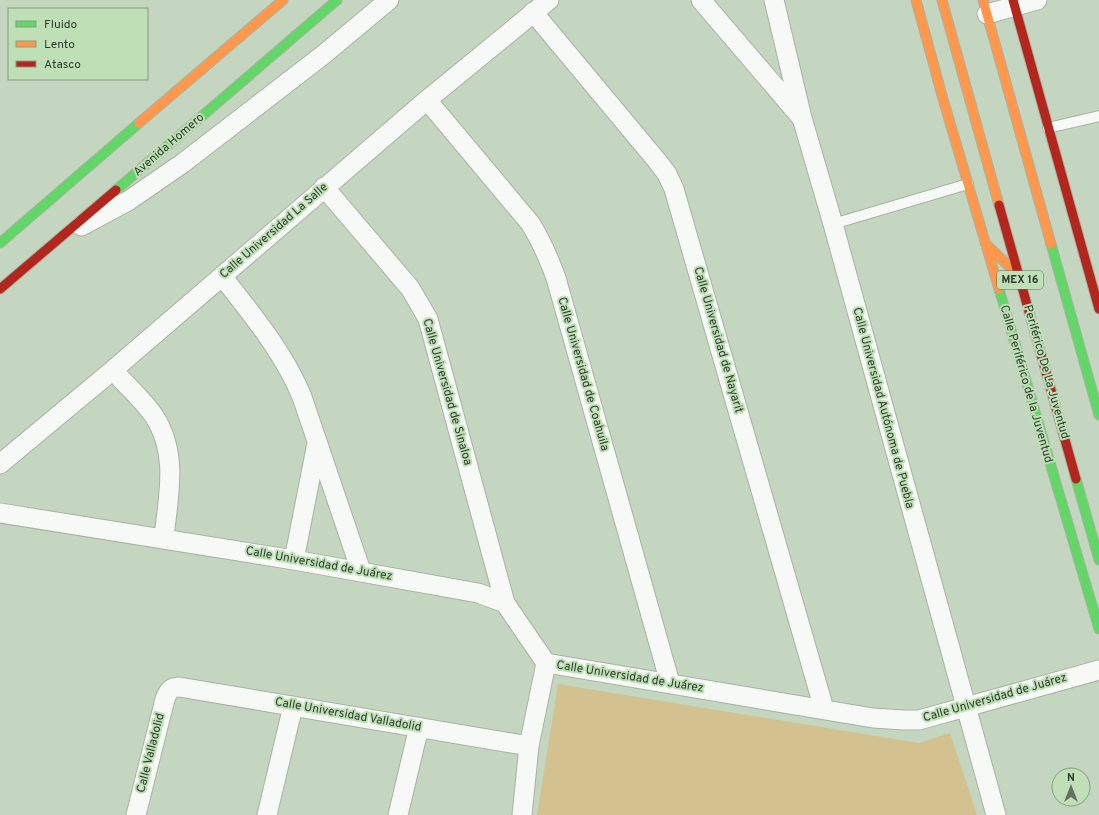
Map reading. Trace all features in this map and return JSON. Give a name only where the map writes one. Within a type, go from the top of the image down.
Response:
[{"type":"main road","points":[[0,243],[283,0]]},
{"type":"main road","name":"Avenida Homero","points":[[0,289],[337,0]]},
{"type":"main road","name":"Calle Periférico de la Juventud","points":[[916,0],[943,99],[1099,628]]},
{"type":"main road","name":"Periférico De La Juventud","points":[[942,0],[1099,560]]},
{"type":"main road","points":[[1014,3],[1099,309]]},
{"type":"main road","name":"MEX 16","points":[[984,4],[1099,415]]},
{"type":"main road","points":[[985,243],[1018,275]]},
{"type":"street","points":[[64,235],[128,202],[183,163],[323,55],[389,0]]},
{"type":"street","name":"Calle Universidad La Salle","points":[[0,464],[113,370],[324,187],[549,0]]},
{"type":"street","points":[[701,0],[802,118]]},
{"type":"street","name":"Calle Universidad Autónoma de Puebla","points":[[774,0],[802,118],[833,224],[996,815]]},
{"type":"street","points":[[984,4],[1014,3],[1036,0]]},
{"type":"street","name":"Calle Universidad de Nayarit","points":[[533,12],[658,162],[667,174],[674,189],[824,709]]},
{"type":"street","name":"Calle Universidad de Coahuila","points":[[427,100],[530,223],[539,237],[549,259],[556,278],[670,683]]},
{"type":"street","name":"Calle Universidad de Sinaloa","points":[[324,187],[410,288],[428,319],[505,603]]},
{"type":"street","points":[[222,276],[274,344],[286,364],[302,397],[361,571]]},
{"type":"street","points":[[113,370],[153,415],[160,428],[166,445],[170,464],[170,478],[164,538]]},
{"type":"street","points":[[294,560],[317,442]]},
{"type":"street","name":"Calle Universidad de Juárez","points":[[0,513],[164,538],[466,590],[487,595],[505,603],[546,663],[873,718],[919,720],[1099,670]]},
{"type":"street","points":[[522,815],[529,746],[546,663]]},
{"type":"street","name":"Calle Universidad Valladolid","points":[[169,691],[174,687],[179,687],[529,746]]},
{"type":"street","name":"Calle Valladolid","points":[[136,815],[165,699],[169,691]]},
{"type":"street","points":[[267,815],[293,706]]},
{"type":"street","points":[[398,815],[419,727]]},
{"type":"lane","points":[[1048,128],[1099,116]]},
{"type":"lane","points":[[833,224],[968,184]]},
{"type":"shaded area","points":[[558,684],[919,743],[950,733],[977,815],[537,815]]},
{"type":"traffic: fast","points":[[116,190],[337,0]]},
{"type":"traffic: fast","points":[[0,243],[139,123]]},
{"type":"traffic: fast","points":[[1051,244],[1099,415]]},
{"type":"traffic: fast","points":[[999,289],[1099,629]]},
{"type":"traffic: fast","points":[[1076,479],[1099,560]]},
{"type":"traffic: slow","points":[[139,123],[283,0]]},
{"type":"traffic: slow","points":[[916,0],[943,99],[999,289]]},
{"type":"traffic: slow","points":[[942,0],[999,205]]},
{"type":"traffic: slow","points":[[983,0],[1051,244]]},
{"type":"traffic: slow","points":[[985,243],[1018,275]]},
{"type":"traffic: jam","points":[[1013,0],[1099,309]]},
{"type":"traffic: jam","points":[[0,289],[116,190]]},
{"type":"traffic: jam","points":[[999,205],[1076,479]]}]
